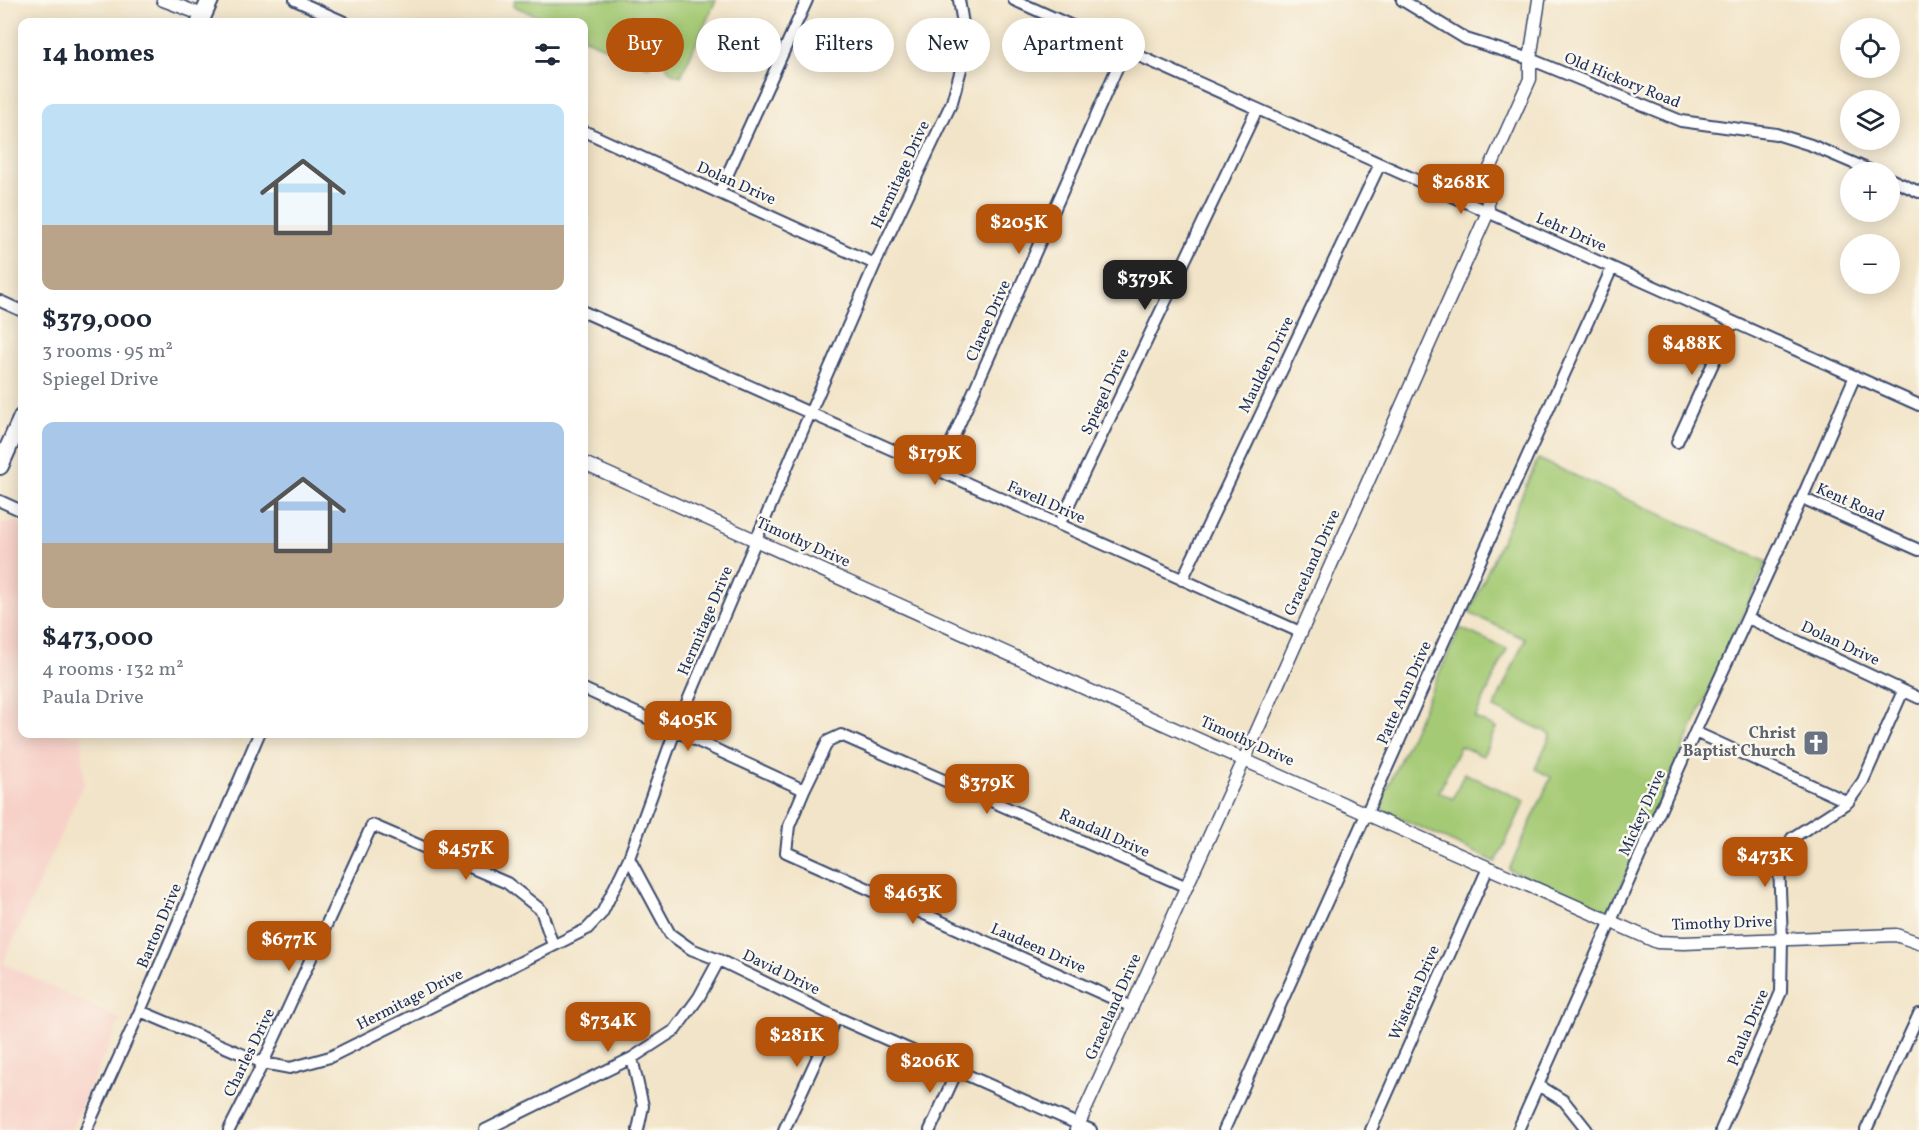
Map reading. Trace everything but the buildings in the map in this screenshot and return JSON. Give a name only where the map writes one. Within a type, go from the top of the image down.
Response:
[{"type":"main road","points":[[0,466],[18,426]]},
{"type":"street","points":[[163,0],[204,12]]},
{"type":"street","points":[[295,0],[335,18]]},
{"type":"street","points":[[719,193],[807,0]]},
{"type":"street","name":"Hermitage Drive","points":[[140,1011],[263,1063],[290,1068],[330,1057],[586,929],[602,913],[629,858],[675,731],[810,413],[875,264],[952,102],[963,62],[963,24],[959,0]]},
{"type":"street","name":"Lehr Drive","points":[[1014,0],[1054,18]]},
{"type":"street","name":"Old Hickory Road","points":[[1402,0],[1466,39],[1530,59],[1681,121],[1776,134],[1811,145],[1851,162]]},
{"type":"street","name":"Graceland Drive","points":[[1078,1127],[1488,212],[1487,175],[1530,79],[1530,59],[1539,0]]},
{"type":"street","name":"Lehr Drive","points":[[1145,59],[1919,405]]},
{"type":"street","name":"Claree Drive","points":[[938,472],[1115,72]]},
{"type":"street","name":"Spiegel Drive","points":[[1059,525],[1257,109]]},
{"type":"street","name":"Dolan Drive","points":[[588,133],[875,264]]},
{"type":"street","name":"Maulden Drive","points":[[1182,580],[1380,164]]},
{"type":"street","points":[[1900,183],[1919,192]]},
{"type":"street","name":"Patte Ann Drive","points":[[1224,1130],[1612,268]]},
{"type":"street","points":[[0,301],[18,309]]},
{"type":"street","name":"Favell Drive","points":[[588,314],[1300,632]]},
{"type":"street","points":[[1677,442],[1732,322]]},
{"type":"street","name":"Mickey Drive","points":[[1518,1130],[1855,376]]},
{"type":"street","name":"Timothy Drive","points":[[588,465],[1657,942],[1684,944],[1896,935],[1919,943]]},
{"type":"street","name":"Kent Road","points":[[1802,498],[1919,550]]},
{"type":"street","points":[[0,501],[18,509]]},
{"type":"street","name":"Dolan Drive","points":[[1748,618],[1919,698]]},
{"type":"street","points":[[588,691],[804,790]]},
{"type":"street","name":"Paula Drive","points":[[1720,1130],[1781,992],[1782,939],[1779,865],[1792,838],[1848,802],[1863,781],[1903,691]]},
{"type":"street","points":[[1695,732],[1848,802]]},
{"type":"street","name":"Randall Drive","points":[[804,790],[828,741],[841,735],[1187,887]]},
{"type":"street","name":"Barton Drive","points":[[86,1130],[140,1011],[257,738]]},
{"type":"street","name":"Laudeen Drive","points":[[804,790],[789,826],[786,852],[1132,1007]]},
{"type":"street","name":"Charles Drive","points":[[229,1130],[263,1063],[372,825],[507,883],[541,910],[553,945]]},
{"type":"street","name":"David Drive","points":[[629,858],[670,934],[691,949],[1078,1127],[1091,1130]]},
{"type":"street","name":"Wisteria Drive","points":[[1371,1130],[1488,868]]},
{"type":"street","points":[[485,1130],[632,1058],[675,1030],[699,997],[719,960]]},
{"type":"street","points":[[1866,1130],[1919,1014]]},
{"type":"street","points":[[784,1130],[836,1017]]},
{"type":"street","points":[[632,1058],[643,1106],[638,1130]]},
{"type":"street","points":[[930,1130],[957,1071]]},
{"type":"street","points":[[1538,1085],[1564,1101],[1587,1130]]},
{"type":"shaded area","points":[[18,523],[18,738],[82,738],[84,783],[3,963],[120,1020],[71,1130],[0,1130],[0,524]]},
{"type":"green space","points":[[515,0],[716,0],[708,18],[696,18],[696,43],[684,69],[684,18],[606,18],[606,48],[588,40],[588,18],[541,18],[514,6]]},
{"type":"green space","points":[[672,72],[683,72],[681,76]]},
{"type":"green space","points":[[1538,459],[1767,562],[1608,915],[1509,870],[1551,777],[1535,769],[1551,734],[1494,708],[1525,639],[1469,613]]},
{"type":"green space","points":[[1460,628],[1507,649],[1475,718],[1496,728],[1483,756],[1460,746],[1439,792],[1453,799],[1464,773],[1525,801],[1496,862],[1378,808]]},
{"type":"place","name":"Christ Baptist Church","points":[[1816,743]]}]
